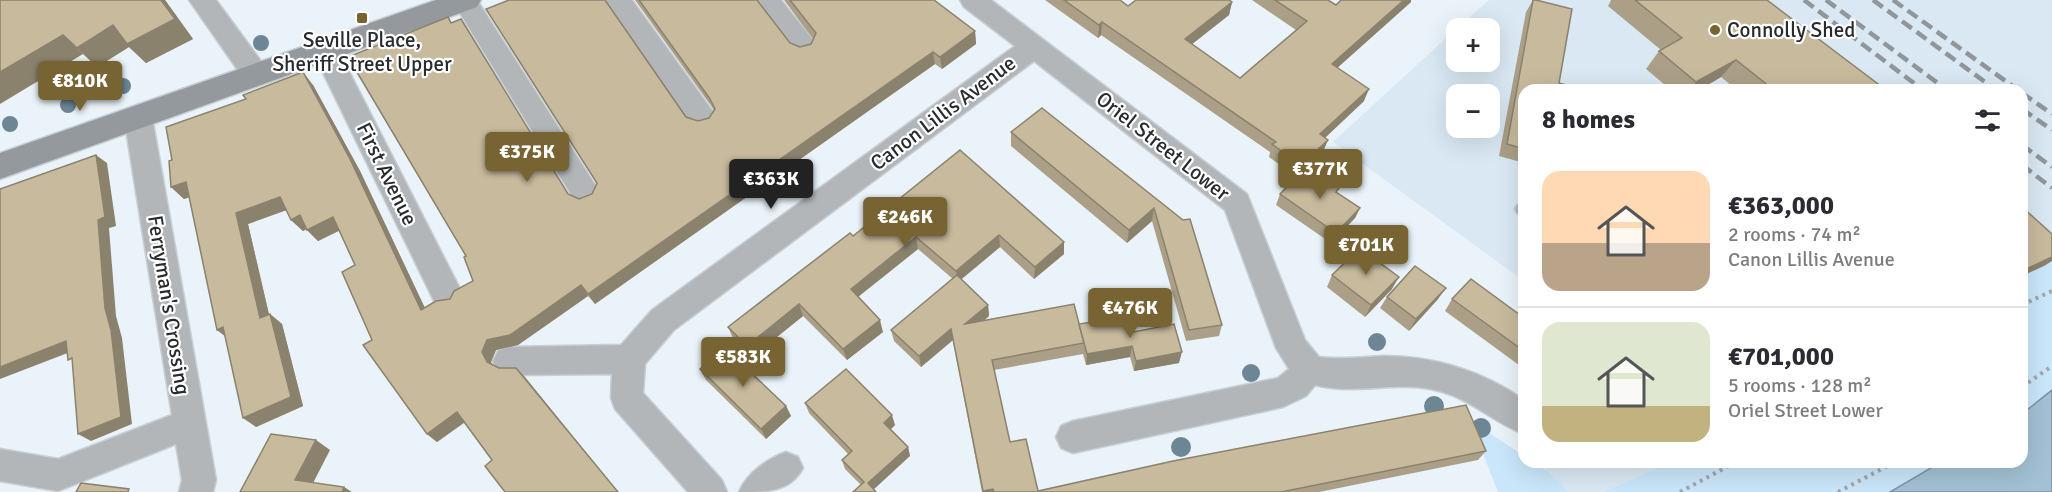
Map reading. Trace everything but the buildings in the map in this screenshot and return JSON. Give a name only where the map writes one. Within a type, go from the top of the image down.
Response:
[{"type":"main road","points":[[0,166],[465,1]]},
{"type":"street","points":[[202,0],[256,75]]},
{"type":"street","points":[[618,0],[702,120]]},
{"type":"street","points":[[766,0],[804,46]]},
{"type":"street","name":"Oriel Street Lower","points":[[973,0],[1227,193],[1237,203],[1292,348],[1309,369]]},
{"type":"street","points":[[465,1],[586,196]]},
{"type":"street","name":"Canon Lillis Avenue","points":[[629,358],[663,320],[1033,47]]},
{"type":"street","name":"First Avenue","points":[[326,51],[448,297]]},
{"type":"street","name":"Ferryman's Crossing","points":[[138,117],[199,480],[196,492]]},
{"type":"street","points":[[509,361],[629,358],[627,398],[710,492]]},
{"type":"street","points":[[1073,436],[1283,392],[1295,386],[1309,369],[1336,375],[1392,370],[1457,380],[1480,389],[1518,415]]},
{"type":"street","points":[[0,465],[58,475],[189,424]]},
{"type":"street","points":[[756,492],[786,468]]},
{"type":"path","points":[[2028,302],[2052,291]]},
{"type":"path","points":[[2028,383],[2052,366]]},
{"type":"path","points":[[1680,492],[1725,468]]},
{"type":"path","points":[[1838,492],[1884,468]]},
{"type":"shaded area","points":[[1489,0],[2052,0],[2052,261],[2028,272],[2028,84],[1518,84],[1518,277],[1333,142],[1446,38],[1446,72],[1500,72],[1500,18],[1468,18]]},
{"type":"shaded area","points":[[2052,261],[2052,390],[2028,409],[2028,272]]},
{"type":"shaded area","points":[[2052,390],[2052,492],[1890,492],[1931,468],[2028,468],[2028,409]]},
{"type":"shaded area","points":[[1470,420],[1518,452],[1518,468],[1543,468],[1569,492],[1498,492]]},
{"type":"shaded area","points":[[1546,468],[1657,468],[1603,492],[1569,492],[1545,470]]},
{"type":"shaded area","points":[[1657,468],[1931,468],[1890,492],[1603,492]]},
{"type":"railway","points":[[1804,0],[1915,84]]},
{"type":"railway","points":[[1826,0],[1939,84]]},
{"type":"railway","points":[[1873,0],[1988,84]]},
{"type":"railway","points":[[1893,0],[2010,84]]},
{"type":"railway","points":[[2028,97],[2052,114]]},
{"type":"railway","points":[[2028,113],[2052,130]]},
{"type":"railway","points":[[2028,149],[2052,167]]},
{"type":"railway","points":[[2028,170],[2052,188]]},
{"type":"place","name":"Seville Place, Sheriff Street Upper","points":[[362,18]]},
{"type":"place","name":"Connolly Shed","points":[[1715,30]]}]
